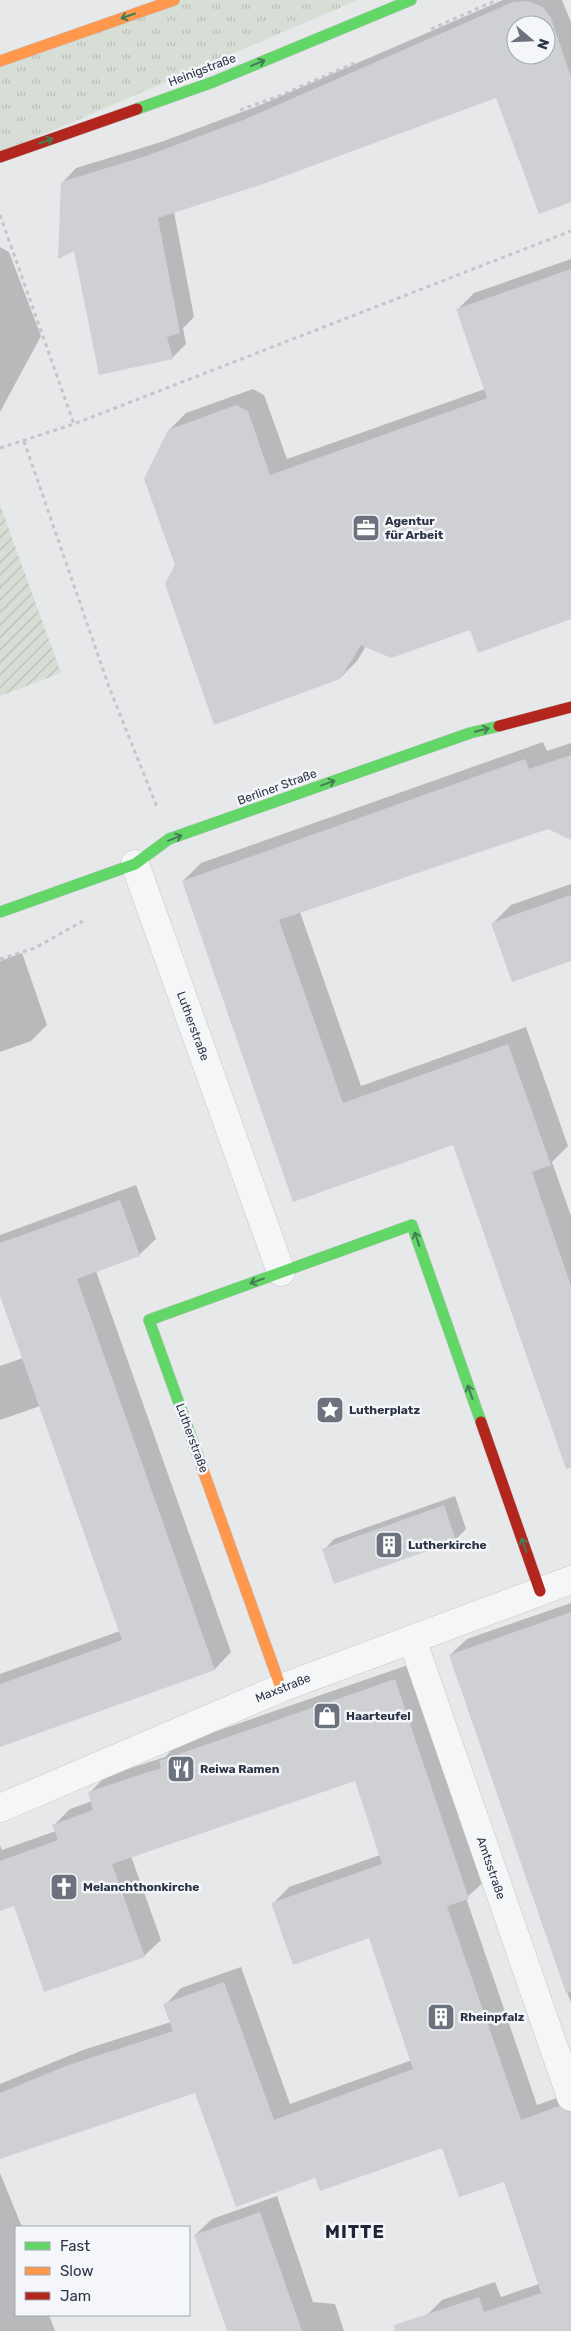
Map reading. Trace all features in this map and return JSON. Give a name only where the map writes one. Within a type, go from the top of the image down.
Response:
[{"type":"street","points":[[0,62],[174,0]]},
{"type":"street","name":"Heinigstraße","points":[[0,157],[213,82],[411,0]]},
{"type":"street","name":"Berliner Straße","points":[[0,912],[135,864],[169,839],[470,733],[571,707]]},
{"type":"street","name":"Lutherstraße","points":[[135,864],[281,1272]]},
{"type":"street","name":"Lutherstraße","points":[[281,1688],[150,1320],[412,1225],[540,1592]]},
{"type":"street","name":"Maxstraße","points":[[0,1808],[281,1688],[571,1580]]},
{"type":"street","name":"Amtsstraße","points":[[412,1639],[571,2097]]},
{"type":"path","points":[[0,214],[74,424]]},
{"type":"path","points":[[0,448],[74,424],[571,231]]},
{"type":"path","points":[[24,441],[109,687],[169,839]]},
{"type":"path","points":[[0,959],[35,948],[85,920]]},
{"type":"green space","points":[[174,0],[358,0],[0,153],[0,61]]},
{"type":"green space","points":[[0,505],[61,673],[0,696]]},
{"type":"building","points":[[528,1],[543,7],[549,15],[506,15],[506,65],[556,65],[556,33],[571,77],[571,202],[539,214],[496,98],[266,183],[158,218],[180,333],[167,337],[173,359],[99,375],[74,251],[58,259],[61,182],[146,156],[243,120],[513,2]]},
{"type":"building","name":"Agentur für Arbeit","points":[[571,269],[571,619],[478,653],[470,630],[391,658],[361,645],[340,679],[214,725],[165,584],[175,565],[144,479],[168,430],[236,405],[248,411],[270,475],[487,398],[456,309]]},
{"type":"building","points":[[571,755],[571,840],[548,829],[279,920],[343,1103],[508,1044],[551,1165],[532,1172],[571,1286],[571,1468],[566,1469],[453,1145],[293,1202],[182,881],[525,759],[529,769]]},
{"type":"building","points":[[571,895],[571,961],[512,982],[491,923]]},
{"type":"building","points":[[120,1200],[140,1256],[77,1279],[215,1670],[0,1747],[0,1684],[122,1640],[0,1296],[0,1243]]},
{"type":"building","name":"Lutherkirche","points":[[444,1505],[456,1541],[334,1584],[322,1549]]},
{"type":"building","points":[[571,1612],[571,1992],[566,1993],[449,1655]]},
{"type":"building","points":[[395,1679],[469,1899],[447,1906],[521,2120],[559,2106],[571,2112],[571,2331],[395,2331],[394,2325],[479,2297],[484,2312],[541,2293],[504,2182],[459,2197],[442,2148],[320,2191],[315,2178],[236,2207],[195,2093],[0,2159],[0,2093],[66,2066],[173,2031],[163,2004],[224,1982],[274,2120],[413,2069],[369,1938],[293,1965],[271,1903],[382,1864],[355,1781],[112,1864],[145,1957],[44,1992],[14,1906],[0,1911],[0,1861],[58,1840],[52,1825],[93,1810],[88,1792],[161,1768],[159,1761]]},
{"type":"building","points":[[260,2212],[302,2331],[227,2331],[194,2235]]},
{"type":"traffic: fast","points":[[137,109],[213,82],[411,0]]},
{"type":"traffic: fast","points":[[0,912],[135,864],[169,839],[470,733],[499,726]]},
{"type":"traffic: fast","points":[[199,1459],[149,1320],[412,1225],[481,1422]]},
{"type":"traffic: slow","points":[[0,61],[174,0]]},
{"type":"traffic: slow","points":[[199,1459],[281,1688]]},
{"type":"traffic: jam","points":[[0,157],[137,109]]},
{"type":"traffic: jam","points":[[499,726],[571,707]]},
{"type":"traffic: jam","points":[[481,1422],[540,1591]]},
{"type":"place","name":"Agentur für Arbeit","points":[[366,528]]},
{"type":"place","name":"Lutherplatz","points":[[330,1410]]},
{"type":"place","name":"Lutherkirche","points":[[389,1545]]},
{"type":"place","name":"Haarteufel","points":[[327,1716]]},
{"type":"place","name":"Reiwa Ramen","points":[[181,1769]]},
{"type":"place","name":"Melanchthonkirche","points":[[64,1887]]},
{"type":"place","name":"Rheinpfalz","points":[[441,2017]]},
{"type":"district","name":"MITTE","points":[[355,2232]]}]
